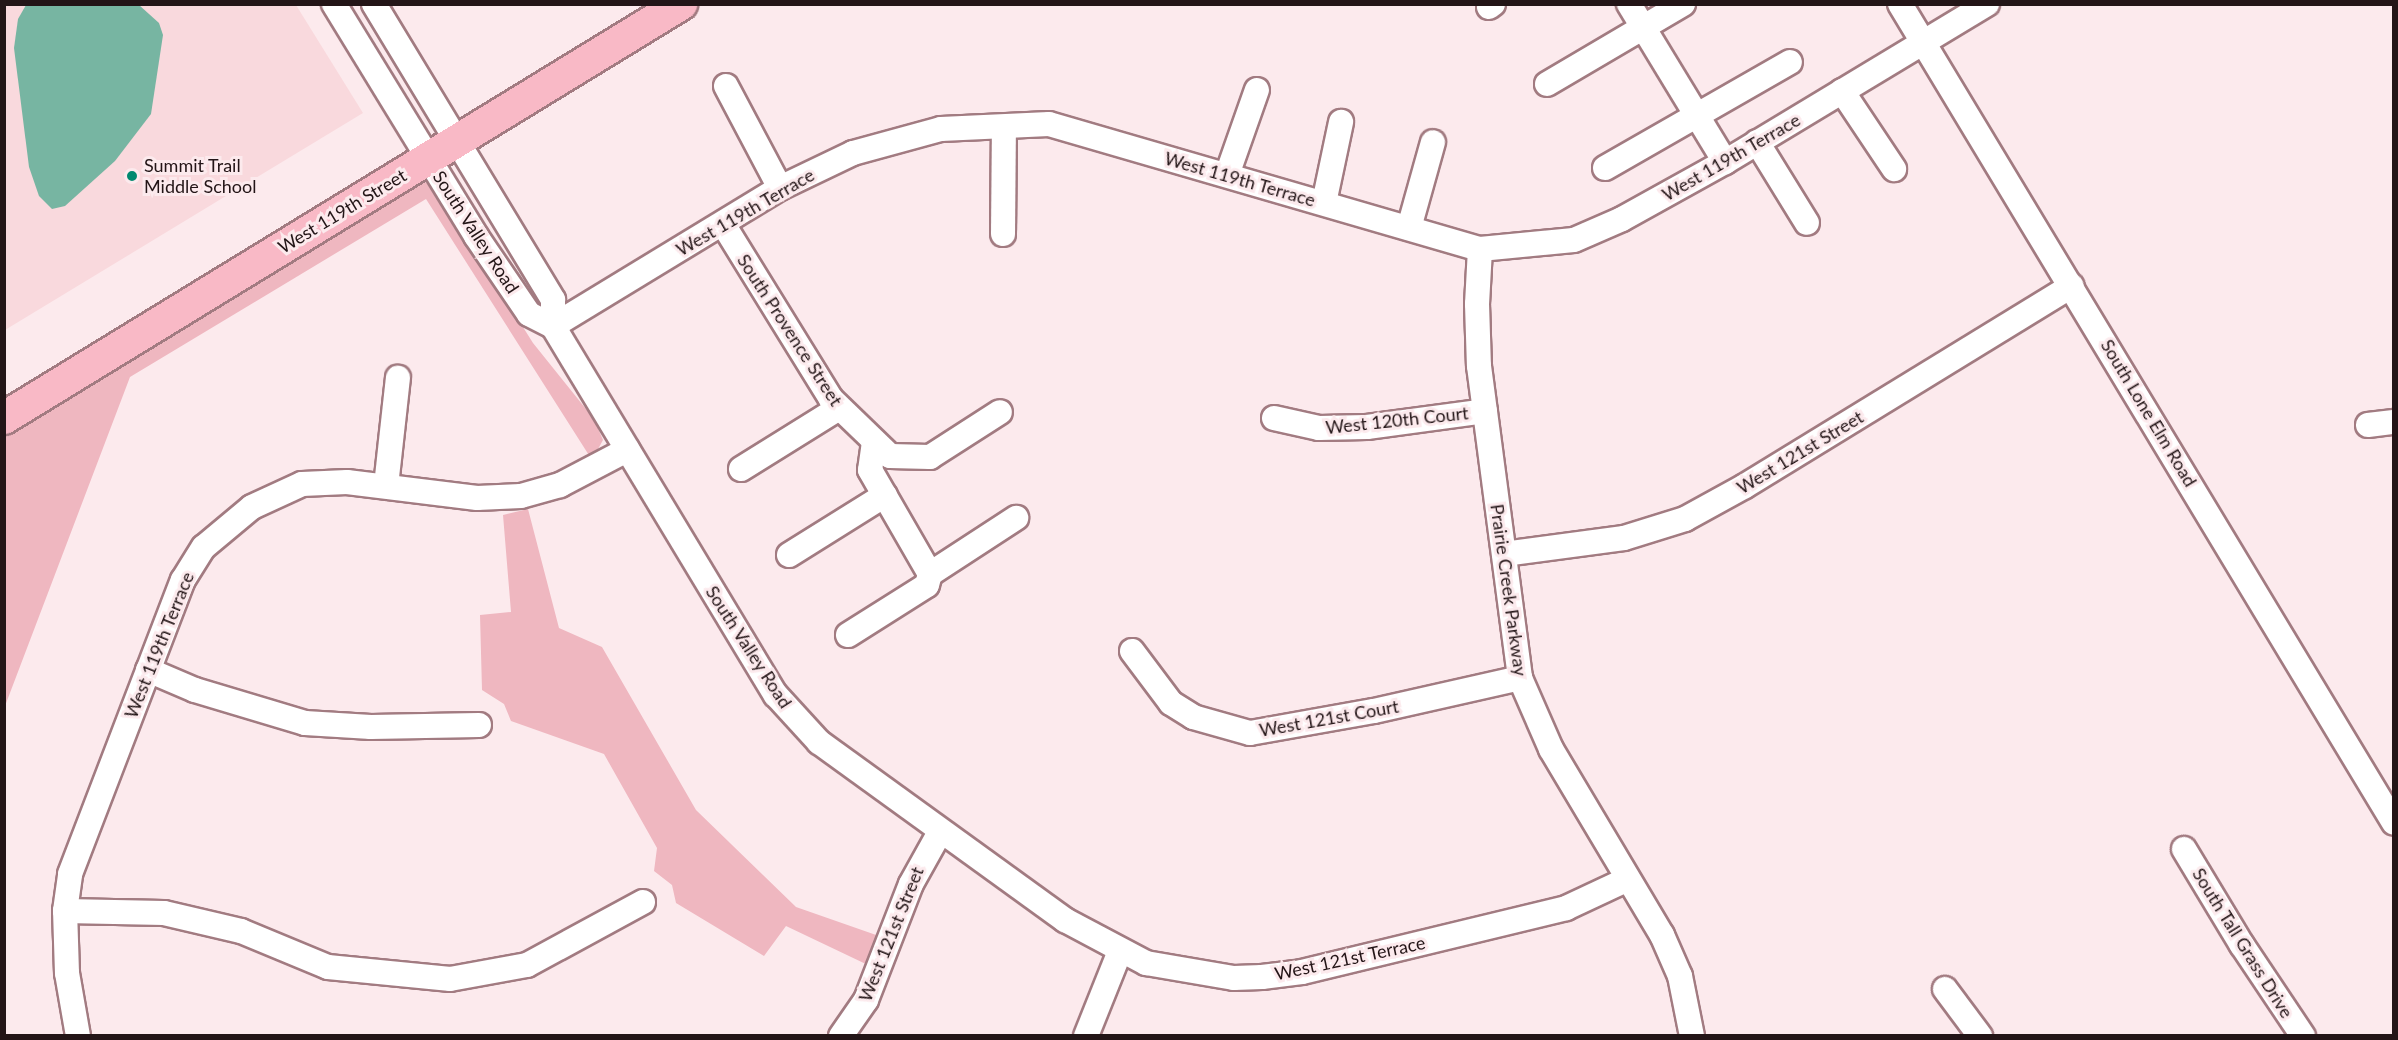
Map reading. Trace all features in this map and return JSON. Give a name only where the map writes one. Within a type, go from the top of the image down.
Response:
[{"type":"main road","name":"West 119th Street","points":[[4,418],[681,4]]},
{"type":"street","name":"South Valley Road","points":[[334,4],[428,158],[529,314],[553,326]]},
{"type":"street","name":"South Valley Road","points":[[374,4],[553,300],[553,326],[760,669],[799,722],[819,742],[940,832],[1065,920],[1120,951]]},
{"type":"street","points":[[1629,4],[1725,162]]},
{"type":"street","points":[[1547,84],[1683,4]]},
{"type":"street","name":"South Lone Elm Road","points":[[1900,4],[2394,823]]},
{"type":"street","name":"West 119th Terrace","points":[[553,326],[780,188],[853,153],[941,129],[1048,124],[1480,249],[1574,240],[1622,219],[1725,162],[1987,4]]},
{"type":"street","points":[[1605,168],[1790,62]]},
{"type":"street","points":[[726,86],[780,188]]},
{"type":"street","points":[[1227,175],[1257,90]]},
{"type":"street","points":[[1842,91],[1894,169]]},
{"type":"street","points":[[1324,203],[1341,122]]},
{"type":"street","points":[[1003,234],[1004,127]]},
{"type":"street","points":[[1409,228],[1433,142]]},
{"type":"street","points":[[1757,142],[1807,223]]},
{"type":"street","name":"South Provence Street","points":[[723,224],[839,408],[882,449]]},
{"type":"street","name":"Prairie Creek Parkway","points":[[1480,249],[1477,338],[1520,678],[1546,741],[1628,879],[1677,969],[1692,1035]]},
{"type":"street","name":"West 121st Street","points":[[1503,554],[1624,538],[1684,519],[1745,486],[2072,286]]},
{"type":"street","points":[[386,486],[398,378]]},
{"type":"street","points":[[741,469],[839,408]]},
{"type":"street","name":"West 120th Court","points":[[1274,418],[1319,428],[1367,427],[1485,411]]},
{"type":"street","points":[[930,574],[870,470],[882,449],[930,457],[1000,412]]},
{"type":"street","points":[[2368,425],[2394,422]]},
{"type":"street","name":"West 119th Terrace","points":[[78,1035],[66,973],[65,911],[70,874],[110,765],[188,571],[204,547],[233,520],[302,484],[347,482],[477,498],[521,496],[560,485],[627,450]]},
{"type":"street","points":[[789,555],[885,495]]},
{"type":"street","points":[[848,635],[927,585],[930,574],[1016,518]]},
{"type":"street","name":"West 121st Court","points":[[1132,651],[1171,703],[1193,717],[1250,732],[1374,711],[1520,678]]},
{"type":"street","points":[[148,670],[195,690],[305,723],[371,727],[479,725]]},
{"type":"street","name":"West 121st Street","points":[[841,1035],[871,991],[911,884],[940,832]]},
{"type":"street","name":"South Tall Grass Drive","points":[[2184,849],[2242,945],[2303,1035]]},
{"type":"street","name":"West 121st Terrace","points":[[1120,951],[1146,963],[1234,978],[1302,972],[1566,908],[1628,879]]},
{"type":"street","points":[[65,911],[164,913],[241,931],[328,967],[450,979],[527,966],[643,902]]},
{"type":"street","points":[[1086,1035],[1120,951]]},
{"type":"street","points":[[1945,989],[1980,1035]]},
{"type":"shaded area","name":"Summit Trail Middle School","points":[[5,5],[296,5],[363,113],[5,330]]},
{"type":"shaded area","points":[[26,5],[139,5],[159,23],[163,35],[151,114],[115,161],[65,206],[52,209],[39,196],[29,167],[14,48],[18,19]]},
{"type":"shaded area","points":[[425,182],[435,187],[533,343],[594,419],[603,440],[592,460],[426,199],[130,377],[5,706],[5,435]]},
{"type":"shaded area","points":[[528,509],[559,628],[602,647],[696,810],[796,907],[879,936],[870,966],[786,926],[764,956],[676,903],[672,885],[654,871],[657,848],[604,754],[511,721],[504,704],[482,690],[480,615],[511,612],[503,515]]},
{"type":"place","name":"Summit Trail Middle School","points":[[132,176]]}]
